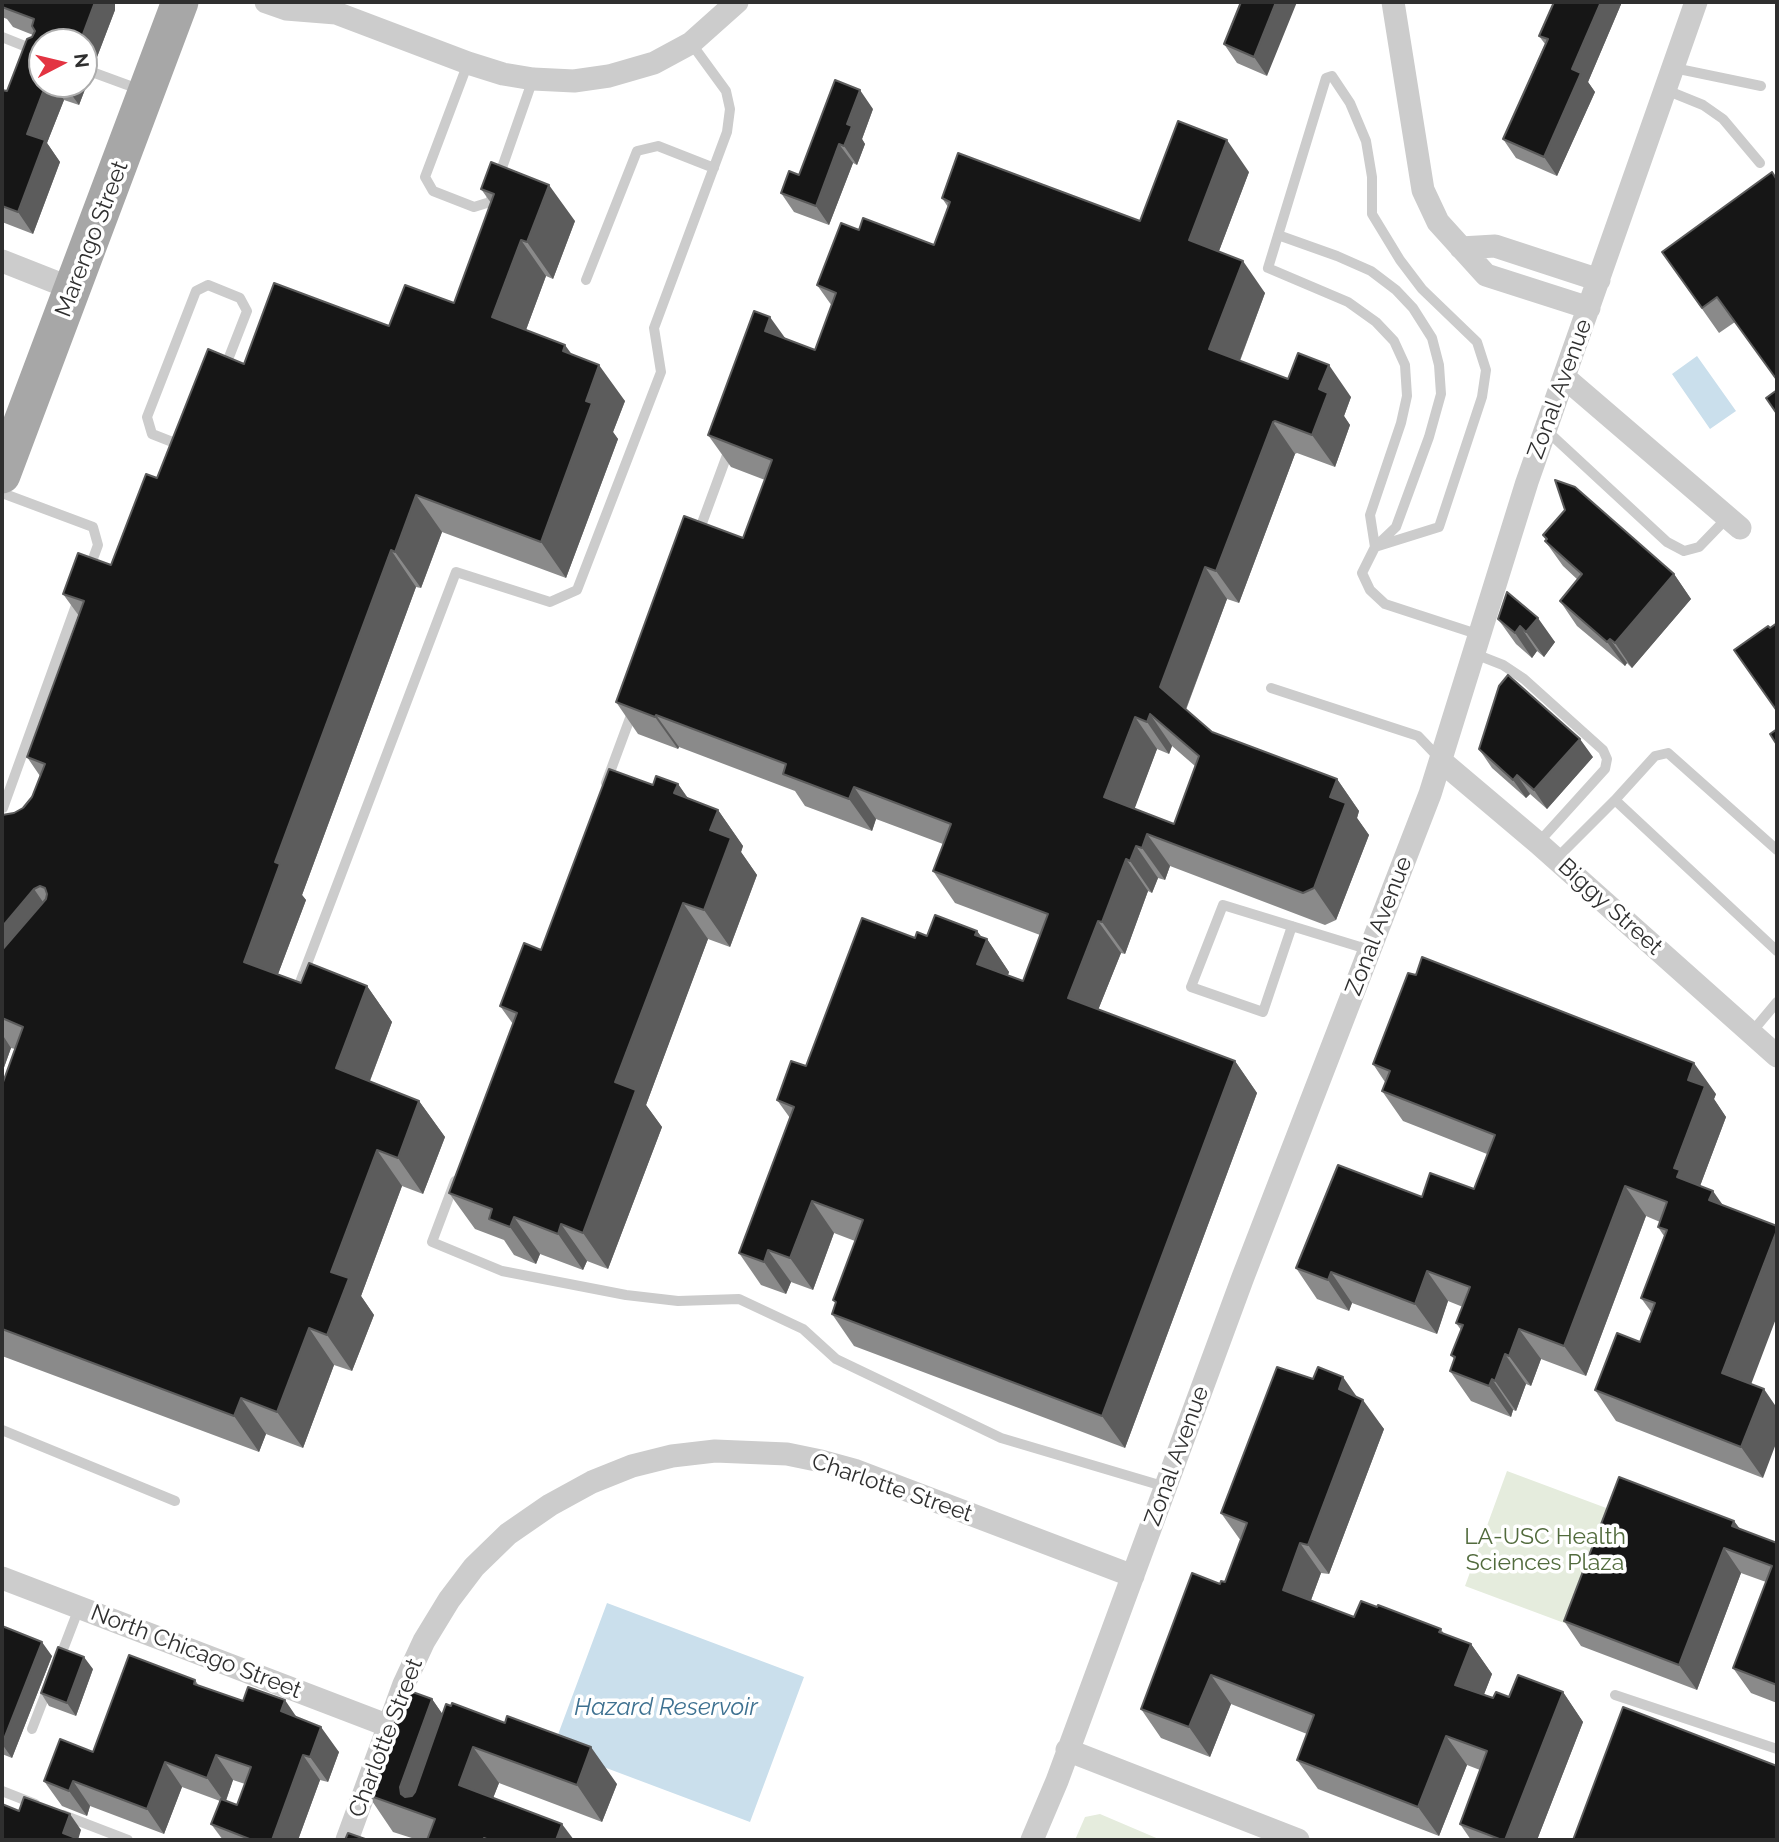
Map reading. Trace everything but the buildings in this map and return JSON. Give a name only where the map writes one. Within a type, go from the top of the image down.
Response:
[{"type":"main road","name":"Marengo Street","points":[[2,475],[180,2]]},
{"type":"street","points":[[266,2],[286,9],[331,7],[468,63],[533,79],[574,81],[609,76],[653,63],[691,43],[737,2]]},
{"type":"street","points":[[1393,2],[1423,190],[1438,222],[1486,275],[1589,308]]},
{"type":"street","name":"Zonal Avenue","points":[[1032,1840],[1243,1277],[1441,761],[1527,482],[1696,2]]},
{"type":"street","points":[[1461,248],[1496,246],[1599,280]]},
{"type":"street","points":[[2,261],[73,289]]},
{"type":"street","points":[[1564,377],[1733,523]]},
{"type":"street","name":"Biggy Street","points":[[1441,761],[1538,843],[1777,1056]]},
{"type":"street","name":"Charlotte Street","points":[[347,1840],[424,1641],[449,1600],[474,1567],[508,1534],[550,1505],[592,1482],[632,1466],[671,1456],[715,1451],[787,1454],[821,1461],[854,1470],[1133,1576]]},
{"type":"street","name":"North Chicago Street","points":[[2,1578],[389,1726]]},
{"type":"street","points":[[1067,1750],[1296,1840]]},
{"type":"lane","points":[[2,37],[28,47]]},
{"type":"lane","points":[[299,985],[456,572],[550,602],[577,590],[661,372],[654,328],[727,132],[730,109],[726,91],[691,43]]},
{"type":"lane","points":[[468,63],[425,177],[433,191],[474,206],[490,202],[533,79]]},
{"type":"lane","points":[[98,74],[147,93]]},
{"type":"lane","points":[[1332,75],[1350,103],[1366,141],[1372,177],[1372,214],[1400,260],[1422,289],[1477,342],[1486,370],[1482,397],[1439,527],[1375,547],[1370,515],[1401,424],[1407,396],[1405,365],[1394,341],[1376,322],[1348,302],[1268,268],[1325,78],[1332,75]]},
{"type":"lane","points":[[1670,79],[1761,86]]},
{"type":"lane","points":[[1670,79],[1723,119],[1760,163]]},
{"type":"lane","points":[[586,280],[637,151],[658,146],[714,168]]},
{"type":"lane","points":[[1278,235],[1371,271],[1396,290],[1413,308],[1432,338],[1439,365],[1441,394],[1429,438],[1396,527],[1375,547],[1362,573],[1370,590],[1385,604],[1478,644],[1524,679],[1603,750],[1605,769],[1538,843]]},
{"type":"lane","points":[[208,285],[240,298],[247,312],[197,439],[180,445],[152,434],[146,417],[182,329],[197,291],[208,285]]},
{"type":"lane","points":[[1546,430],[1667,542],[1684,551],[1699,547],[1733,523]]},
{"type":"lane","points":[[694,545],[732,441]]},
{"type":"lane","points":[[2,493],[93,527],[98,545],[3,808]]},
{"type":"lane","points":[[1271,688],[1418,736],[1441,761]]},
{"type":"lane","points":[[603,791],[637,701]]},
{"type":"lane","points":[[1556,859],[1655,756],[1668,753],[1777,850]]},
{"type":"lane","points":[[1615,800],[1777,951]]},
{"type":"lane","points":[[1292,926],[1262,1012],[1191,987],[1223,905],[1292,926],[1370,950]]},
{"type":"lane","points":[[1751,1032],[1777,1002]]},
{"type":"lane","points":[[461,1164],[432,1242],[502,1271],[614,1293],[678,1301],[739,1299],[803,1329],[836,1359],[1001,1438],[1166,1487]]},
{"type":"lane","points":[[2,1430],[175,1501]]},
{"type":"lane","points":[[57,1666],[79,1608]]},
{"type":"lane","points":[[32,1730],[51,1679]]},
{"type":"lane","points":[[1615,1695],[1777,1749]]},
{"type":"lane","points":[[2,1791],[128,1840]]},
{"type":"green space","name":"LA-USC Health Sciences Plaza","points":[[1507,1471],[1625,1515],[1583,1630],[1465,1586]]},
{"type":"green space","points":[[1100,1814],[1161,1840],[1075,1840],[1085,1817]]},
{"type":"water","points":[[1697,356],[1736,411],[1710,429],[1672,374]]},
{"type":"water","name":"Hazard Reservoir","points":[[607,1603],[804,1677],[750,1822],[553,1748]]}]
